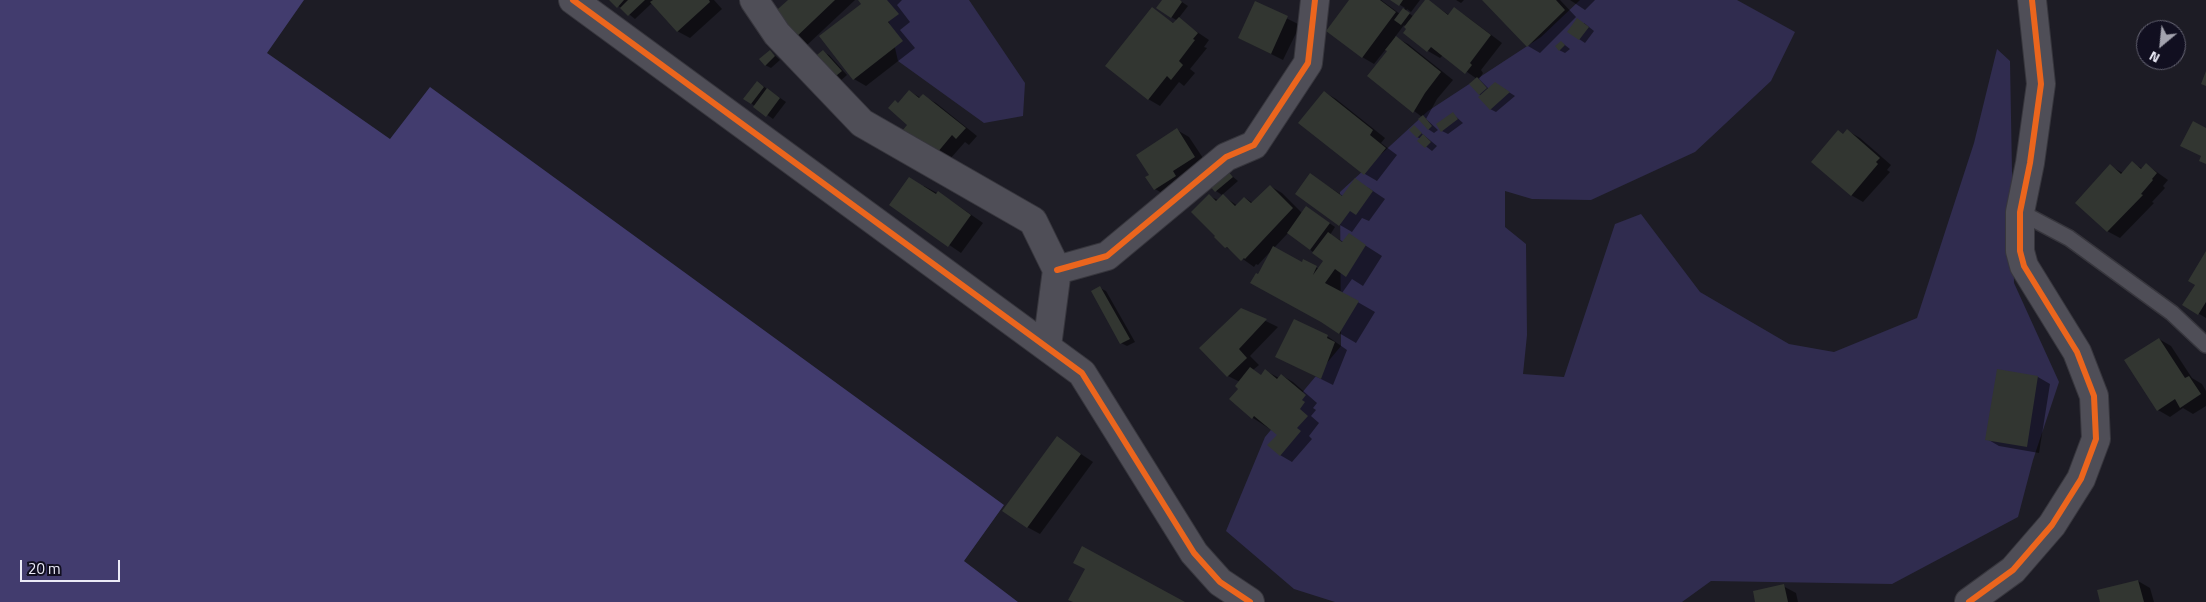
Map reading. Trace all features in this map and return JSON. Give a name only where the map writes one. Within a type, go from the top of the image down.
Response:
[{"type":"street","points":[[574,0],[1082,373],[1194,553],[1220,582],[1250,602]]},
{"type":"street","points":[[754,0],[776,34],[862,123],[1033,221],[1057,270],[1047,346]]},
{"type":"street","points":[[1057,270],[1107,256],[1226,157],[1254,145],[1308,63],[1315,0]]},
{"type":"street","points":[[1970,602],[2013,570],[2052,525],[2080,479],[2096,439],[2094,396],[2077,352],[2024,266],[2018,238],[2020,212],[2030,163],[2040,84],[2032,0]]},
{"type":"lane","points":[[2020,212],[2069,238],[2172,313],[2206,345]]},
{"type":"shaded area","points":[[0,0],[304,0],[267,53],[390,139],[430,87],[1004,505],[964,561],[1018,602],[0,602]]},
{"type":"shaded area","points":[[884,0],[969,0],[1025,83],[1023,116],[984,123],[898,61]]},
{"type":"shaded area","points":[[1580,0],[1737,0],[1795,32],[1771,81],[1695,152],[1591,200],[1532,199],[1505,191],[1505,227],[1526,244],[1527,335],[1523,374],[1564,377],[1615,224],[1641,214],[1700,292],[1789,344],[1834,352],[1917,318],[1974,143],[1997,49],[2010,61],[2014,283],[2059,382],[2033,460],[2018,517],[1892,584],[1711,581],[1682,602],[1335,602],[1294,589],[1226,531],[1265,437],[1341,346],[1340,192],[1428,111],[1541,37]]},
{"type":"building","points":[[609,0],[624,0],[617,8]]},
{"type":"building","points":[[628,0],[645,0],[628,16],[620,8]]},
{"type":"building","points":[[653,0],[709,0],[710,2],[677,32],[650,2]]},
{"type":"building","points":[[788,0],[835,0],[793,40],[770,16]]},
{"type":"building","points":[[858,0],[887,0],[899,14],[888,22],[903,41],[853,80],[819,36],[861,4]]},
{"type":"building","points":[[1162,0],[1180,0],[1182,2],[1171,18],[1156,8]]},
{"type":"building","points":[[1349,0],[1380,0],[1396,12],[1362,58],[1326,31]]},
{"type":"building","points":[[1390,0],[1403,0],[1399,6]]},
{"type":"building","points":[[1425,0],[1429,0],[1448,15],[1454,7],[1491,35],[1470,63],[1472,65],[1465,74],[1431,47],[1427,52],[1403,33],[1406,29],[1404,27]]},
{"type":"building","points":[[1482,0],[1556,0],[1565,10],[1527,47]]},
{"type":"building","points":[[1255,1],[1288,16],[1271,54],[1238,38]]},
{"type":"building","points":[[1152,7],[1173,23],[1179,17],[1198,33],[1179,61],[1183,65],[1171,80],[1167,76],[1148,100],[1105,66]]},
{"type":"building","points":[[1403,8],[1410,13],[1401,25],[1394,20]]},
{"type":"building","points":[[1577,18],[1589,27],[1579,40],[1567,32]]},
{"type":"building","points":[[1396,36],[1441,72],[1413,113],[1367,76],[1387,51],[1385,50]]},
{"type":"building","points":[[1561,41],[1565,45],[1559,51],[1555,46]]},
{"type":"building","points":[[770,50],[775,56],[765,66],[759,59]]},
{"type":"building","points":[[823,50],[842,71],[831,80],[812,59]]},
{"type":"building","points":[[2206,71],[2206,86],[2201,84]]},
{"type":"building","points":[[1477,77],[1487,88],[1479,95],[1469,84]]},
{"type":"building","points":[[757,81],[764,87],[751,104],[743,99]]},
{"type":"building","points":[[1495,82],[1510,92],[1490,110],[1478,97]]},
{"type":"building","points":[[767,88],[780,98],[766,117],[753,107]]},
{"type":"building","points":[[909,90],[919,98],[923,94],[966,128],[956,139],[952,135],[937,153],[902,131],[907,125],[888,108],[895,100],[898,103]]},
{"type":"building","points":[[1324,91],[1373,130],[1370,135],[1386,148],[1364,175],[1298,123]]},
{"type":"building","points":[[1453,112],[1458,119],[1441,132],[1436,124]]},
{"type":"building","points":[[1423,115],[1432,126],[1428,130],[1418,119]]},
{"type":"building","points":[[2193,121],[2206,128],[2206,164],[2199,161],[2201,156],[2180,146]]},
{"type":"building","points":[[1414,125],[1422,133],[1417,138],[1409,130]]},
{"type":"building","points":[[1177,128],[1195,157],[1173,171],[1176,176],[1154,190],[1145,177],[1149,175],[1136,155]]},
{"type":"building","points":[[1847,129],[1880,158],[1876,162],[1878,164],[1851,196],[1811,162],[1838,130],[1843,134]]},
{"type":"building","points":[[1423,134],[1431,142],[1425,148],[1417,141]]},
{"type":"building","points":[[2132,161],[2141,169],[2146,163],[2157,173],[2141,194],[2143,195],[2107,232],[2075,203],[2110,164],[2121,174]]},
{"type":"building","points":[[1226,169],[1233,177],[1215,192],[1208,184]]},
{"type":"building","points":[[1310,173],[1342,196],[1355,178],[1373,191],[1356,215],[1350,211],[1339,226],[1295,194]]},
{"type":"building","points":[[909,177],[936,194],[938,191],[971,215],[948,247],[889,205]]},
{"type":"building","points":[[1270,185],[1293,208],[1241,261],[1227,247],[1225,248],[1191,212],[1209,194],[1216,201],[1223,194],[1235,206],[1244,197],[1251,203]]},
{"type":"building","points":[[1306,206],[1330,223],[1310,250],[1287,233]]},
{"type":"building","points":[[1328,232],[1342,242],[1349,233],[1366,245],[1346,277],[1335,269],[1325,283],[1359,301],[1339,334],[1250,283],[1256,273],[1258,274],[1273,246],[1302,262],[1303,259],[1317,266],[1313,275],[1323,261],[1312,253]]},
{"type":"building","points":[[2206,251],[2206,302],[2198,315],[2182,305],[2195,285],[2188,281]]},
{"type":"building","points":[[1100,286],[1130,339],[1120,344],[1091,291]]},
{"type":"building","points":[[1241,308],[1267,319],[1239,349],[1247,358],[1227,377],[1199,348]]},
{"type":"building","points":[[1294,319],[1328,335],[1327,338],[1335,342],[1321,379],[1275,357]]},
{"type":"building","points":[[2159,338],[2185,378],[2189,376],[2201,394],[2180,408],[2175,399],[2157,411],[2124,360]]},
{"type":"building","points":[[1250,367],[1261,375],[1265,369],[1277,379],[1281,374],[1306,395],[1302,400],[1305,402],[1300,409],[1308,416],[1297,428],[1301,431],[1280,456],[1267,445],[1277,435],[1254,416],[1252,419],[1229,399],[1238,389],[1235,386]]},
{"type":"building","points":[[1997,369],[2038,376],[2027,447],[1985,440]]},
{"type":"building","points":[[1057,436],[1081,454],[1027,528],[1002,511]]},
{"type":"building","points":[[1082,546],[1185,602],[1073,602],[1068,600],[1085,569],[1073,563]]},
{"type":"building","points":[[2138,580],[2144,602],[2100,602],[2097,590]]},
{"type":"building","points":[[1784,584],[1788,602],[1755,602],[1753,591]]},
{"type":"cycle path","points":[[573,0],[1082,373],[1194,553],[1220,582],[1250,602]]},
{"type":"cycle path","points":[[1057,270],[1107,256],[1226,157],[1254,145],[1308,63],[1315,0]]},
{"type":"cycle path","points":[[1969,602],[2013,570],[2052,525],[2081,479],[2096,439],[2094,396],[2077,352],[2024,266],[2020,251],[2020,212],[2030,163],[2041,84],[2032,0]]}]
